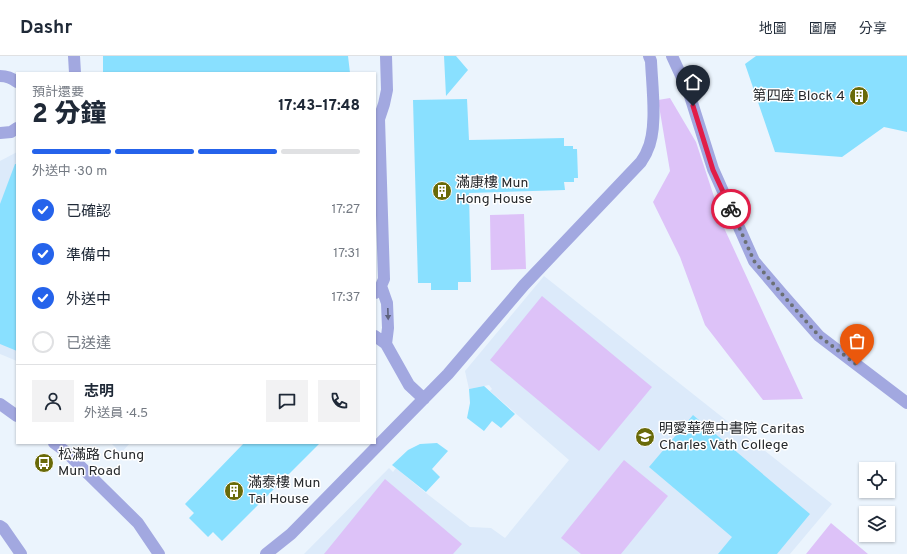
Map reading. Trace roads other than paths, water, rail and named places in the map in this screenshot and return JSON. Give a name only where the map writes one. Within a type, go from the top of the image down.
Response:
[{"type":"street","points":[[74,56],[75,72]]},
{"type":"street","points":[[386,56],[387,90],[384,104],[377,119],[384,279],[377,289],[387,303],[388,328],[386,344]]},
{"type":"street","points":[[266,554],[291,534],[448,374],[524,286],[641,162],[648,150],[653,132],[651,61],[649,56]]},
{"type":"street","points":[[672,56],[689,93],[713,170],[754,261],[819,336],[907,404]]},
{"type":"street","points":[[0,76],[5,76],[16,81]]},
{"type":"street","points":[[0,134],[11,132],[16,129]]},
{"type":"street","points":[[376,337],[386,344],[409,385],[424,399]]},
{"type":"street","points":[[0,404],[16,415]]},
{"type":"street","points":[[58,444],[68,447],[138,523],[159,554]]},
{"type":"street","points":[[0,526],[21,554]]},
{"type":"place","name":"第四座 Block 4","points":[[859,96]]},
{"type":"place","name":"滿康樓 Mun Hong House","points":[[442,191]]},
{"type":"place","name":"明愛華德中書院 Caritas Charles Vath College","points":[[645,437]]},
{"type":"place","name":"松滿路 Chung Mun Road","points":[[44,463]]},
{"type":"place","name":"滿泰樓 Mun Tai House","points":[[234,491]]}]
